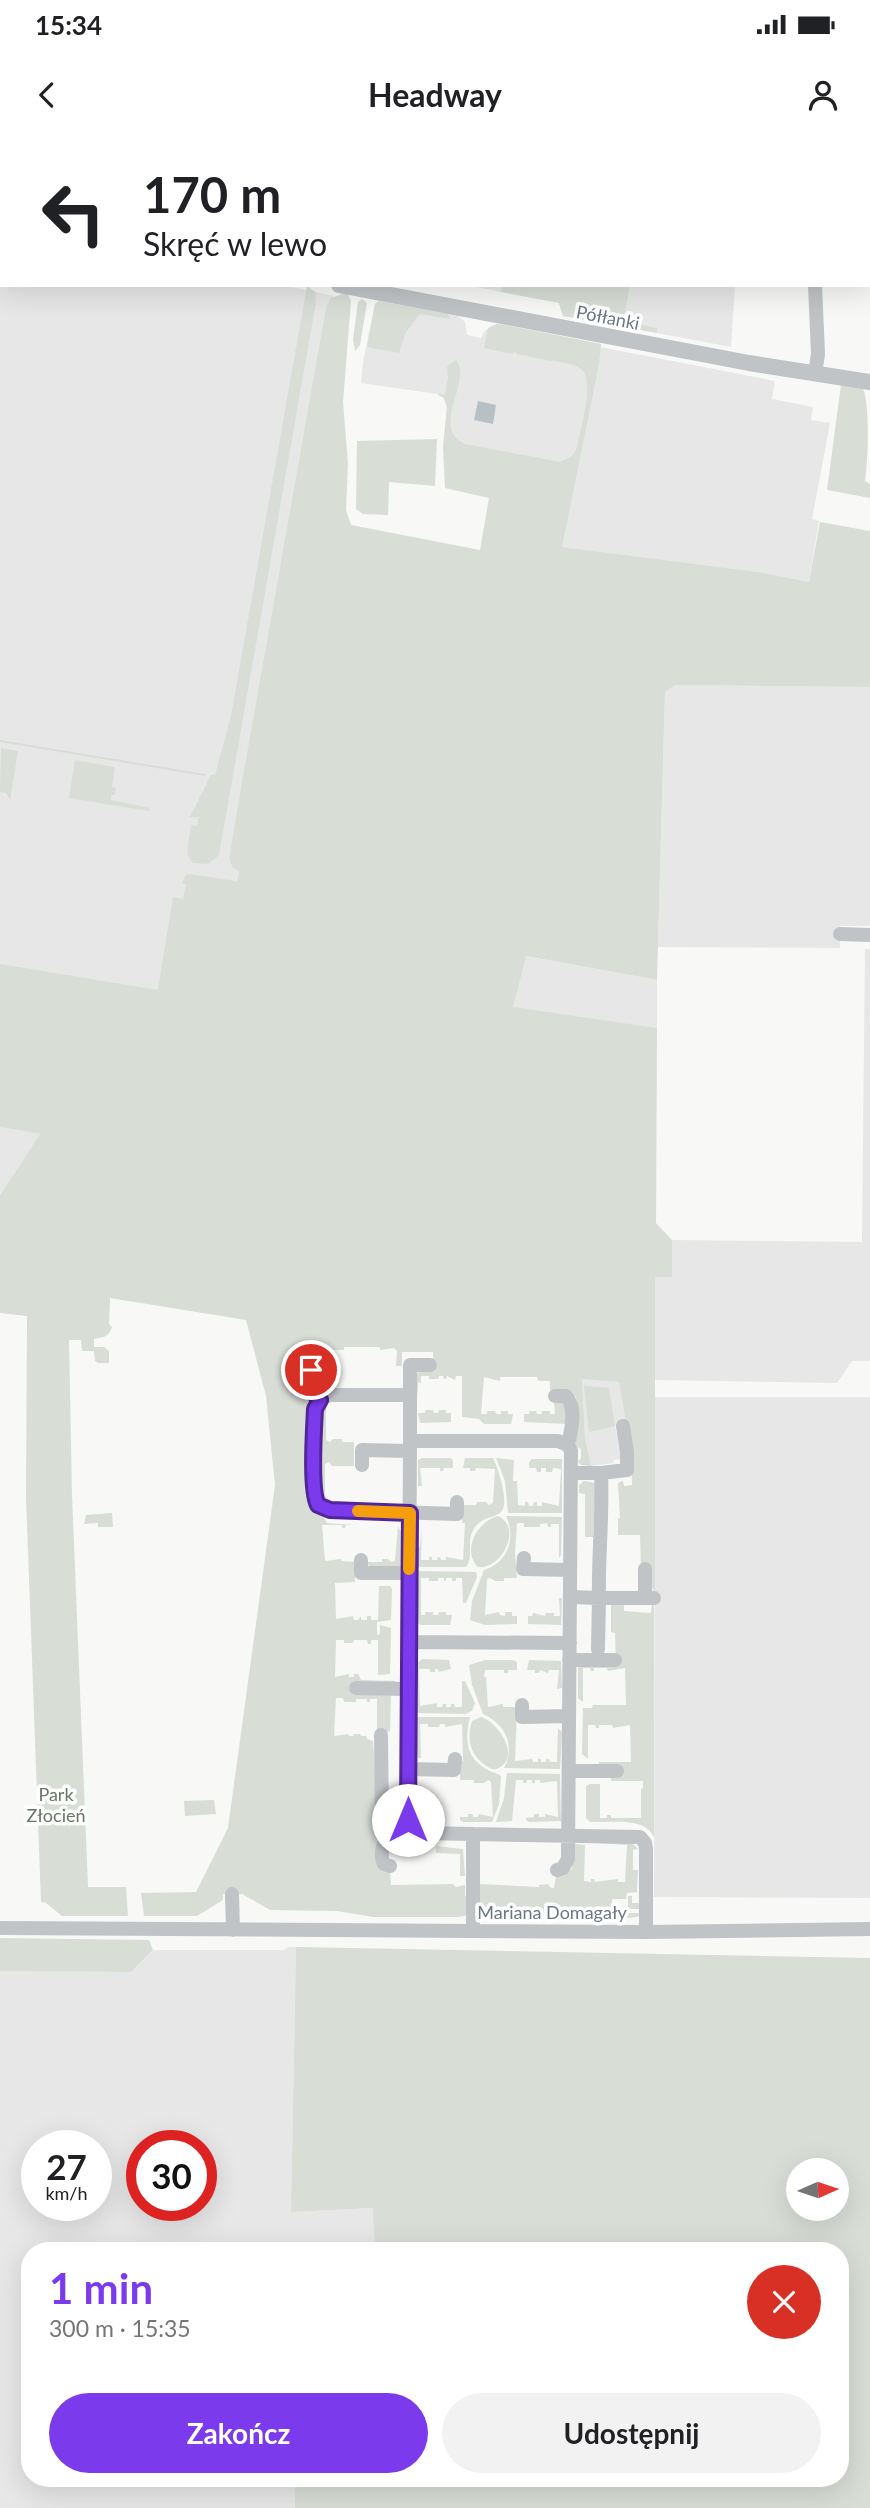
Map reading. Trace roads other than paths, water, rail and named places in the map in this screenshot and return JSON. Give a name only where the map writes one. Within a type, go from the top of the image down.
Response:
[{"type":"street","name":"Półłanki","points":[[350,287],[870,382]]},
{"type":"street","points":[[815,287],[818,354],[815,374]]},
{"type":"street","points":[[840,934],[870,934]]},
{"type":"street","points":[[320,1400],[310,1387],[309,1375],[315,1367],[326,1364]]},
{"type":"street","points":[[430,1364],[410,1365],[408,1820],[412,1830],[421,1834],[633,1835],[643,1839],[646,1851],[646,1932]]},
{"type":"street","points":[[410,1395],[331,1395],[320,1400],[315,1409],[314,1495],[318,1505],[330,1510],[457,1514]]},
{"type":"street","points":[[555,1396],[566,1396],[571,1403],[572,1425],[568,1445],[571,1451],[572,1473],[569,1835],[568,1863],[557,1870]]},
{"type":"street","points":[[572,1473],[627,1474],[623,1426]]},
{"type":"street","points":[[362,1451],[410,1446],[555,1441],[568,1445]]},
{"type":"street","points":[[598,1648],[601,1473]]},
{"type":"street","points":[[361,1560],[360,1573],[409,1573]]},
{"type":"street","points":[[523,1569],[570,1570]]},
{"type":"street","points":[[570,1597],[649,1598],[645,1569]]},
{"type":"street","points":[[408,1642],[570,1643]]},
{"type":"street","points":[[569,1660],[615,1660]]},
{"type":"street","points":[[356,1688],[408,1689]]},
{"type":"street","points":[[522,1716],[569,1716]]},
{"type":"street","points":[[381,1735],[382,1825],[388,1836]]},
{"type":"street","points":[[407,1769],[454,1770]]},
{"type":"street","points":[[569,1771],[617,1772]]},
{"type":"street","points":[[388,1836],[399,1837],[412,1830]]},
{"type":"street","points":[[473,1834],[473,1931]]},
{"type":"street","points":[[388,1836],[383,1846],[382,1858],[384,1864],[390,1866]]},
{"type":"street","points":[[232,1894],[233,1930]]},
{"type":"street","name":"Mariana Domagały","points":[[0,1928],[646,1932],[870,1929]]},
{"type":"park label","name":"Park Złocień","points":[[56,1804]]}]
